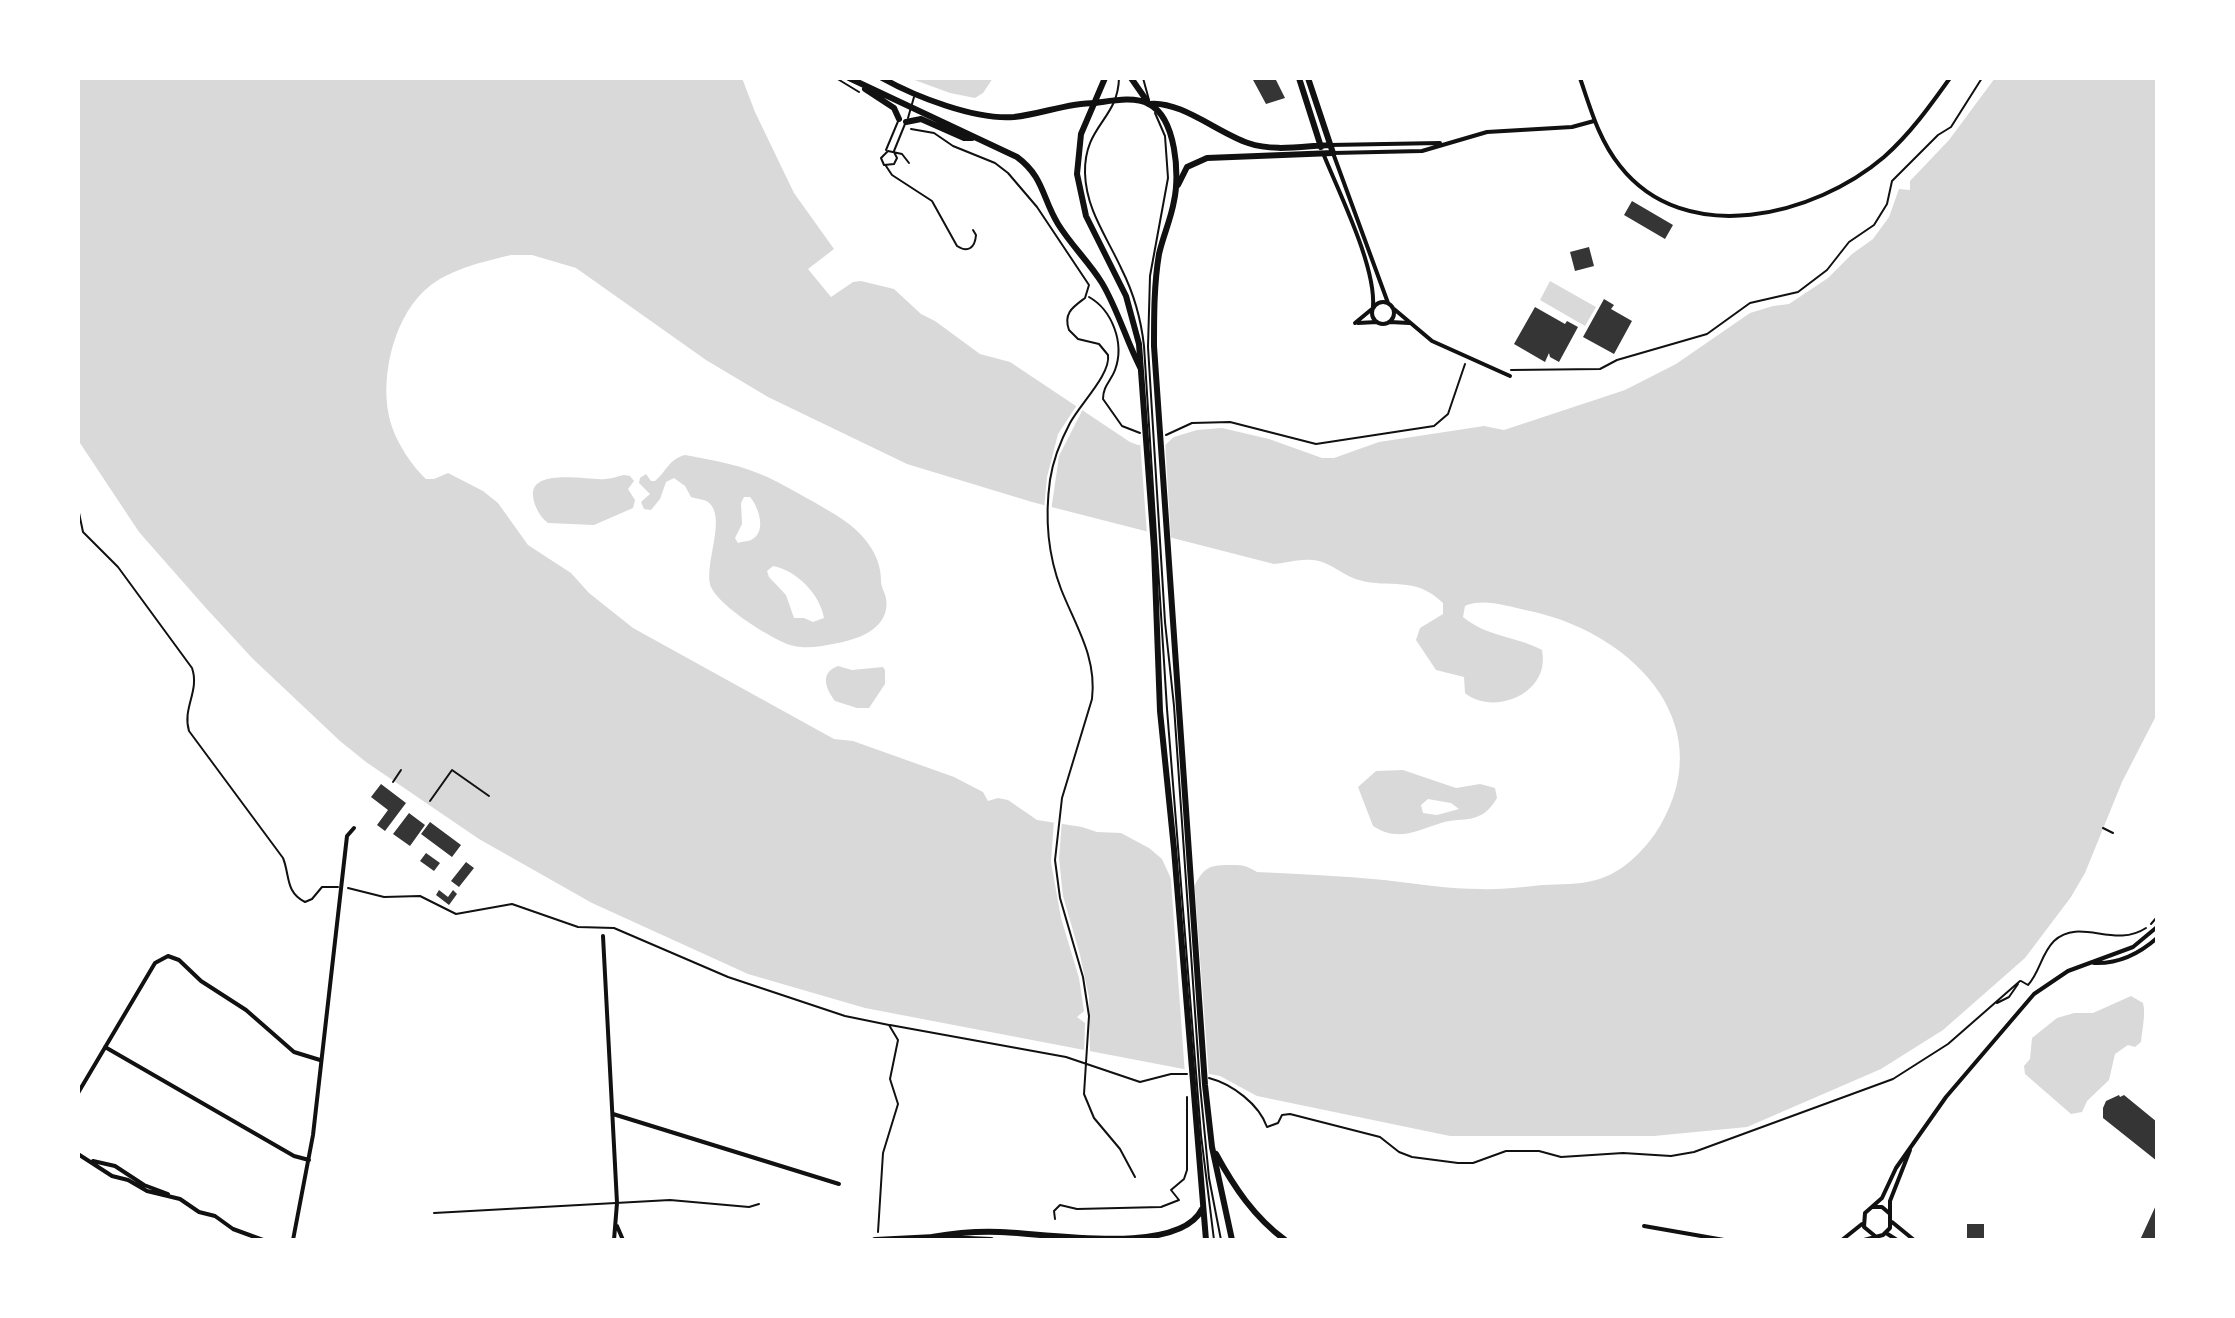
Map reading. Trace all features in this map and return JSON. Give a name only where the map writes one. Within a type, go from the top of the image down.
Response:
[{"type":"main road","points":[[849,78],[1017,157],[1037,176],[1058,223],[1094,270],[1112,301],[1141,368]]},
{"type":"main road","points":[[882,78],[914,93],[990,116],[1011,117],[1078,103],[1139,101],[1170,105],[1250,144],[1273,147],[1320,145],[1332,149]]},
{"type":"main road","points":[[1105,78],[1081,134],[1077,174],[1081,200],[1091,228],[1135,320],[1152,422],[1160,550],[1160,711],[1181,850],[1204,1238]]},
{"type":"main road","points":[[1131,78],[1149,104],[1162,116],[1171,139],[1176,166],[1176,192]]},
{"type":"main road","points":[[1299,78],[1323,153]]},
{"type":"main road","points":[[1308,78],[1332,149]]},
{"type":"main road","points":[[863,86],[894,108],[904,123],[921,119],[964,138],[976,138]]},
{"type":"main road","points":[[1232,1240],[1196,1085],[1181,850],[1186,785],[1160,550],[1152,422],[1154,299],[1161,246],[1178,180],[1187,167],[1207,158],[1323,153],[1332,149]]},
{"type":"main road","points":[[1212,1147],[1241,1196],[1271,1230],[1285,1240]]},
{"type":"main road","points":[[875,1240],[979,1231],[1104,1240],[1132,1238],[1182,1228],[1195,1221],[1203,1206]]},
{"type":"main road","points":[[932,1237],[991,1240]]},
{"type":"street","points":[[1580,78],[1606,147],[1622,168],[1647,191],[1692,211],[1733,217],[1807,201],[1857,176],[1904,137],[1950,78]]},
{"type":"street","points":[[1510,376],[1432,341],[1388,303],[1332,149],[1446,143],[1487,132],[1572,127],[1594,121]]},
{"type":"street","points":[[1323,153],[1344,202],[1368,273],[1374,293],[1373,318],[1377,322]]},
{"type":"street","points":[[1388,303],[1379,302],[1355,323],[1412,324]]},
{"type":"street","points":[[1390,322],[1395,315],[1394,309]]},
{"type":"street","points":[[293,1240],[309,1160],[347,836],[354,828]]},
{"type":"street","points":[[1875,1236],[1868,1233],[1863,1224],[1865,1213],[1882,1198],[1896,1168],[1946,1097],[2034,994],[2068,971],[2133,947],[2157,927]]},
{"type":"street","points":[[603,936],[617,1203],[614,1240]]},
{"type":"street","points":[[2092,963],[2124,959],[2157,938]]},
{"type":"street","points":[[78,1093],[155,963],[164,957],[175,958],[201,981],[246,1010],[294,1052],[320,1060]]},
{"type":"street","points":[[105,1047],[294,1156],[309,1160]]},
{"type":"street","points":[[613,1114],[839,1184]]},
{"type":"street","points":[[1886,1233],[1891,1219],[1890,1201],[1910,1150]]},
{"type":"street","points":[[78,1154],[115,1166],[147,1191],[180,1199],[199,1212],[215,1216],[233,1229],[263,1240]]},
{"type":"street","points":[[93,1161],[112,1176],[127,1176]]},
{"type":"street","points":[[1870,1208],[1882,1207],[1914,1240]]},
{"type":"street","points":[[1842,1240],[1863,1224]]},
{"type":"street","points":[[617,1226],[623,1240]]},
{"type":"street","points":[[1644,1226],[1724,1240]]},
{"type":"street","points":[[1864,1240],[1886,1233],[1897,1240]]},
{"type":"lane","points":[[1119,78],[1116,101],[1090,138],[1085,178],[1096,220],[1135,300],[1142,330],[1152,422]]},
{"type":"lane","points":[[1143,78],[1149,104],[1163,128],[1168,178],[1150,276],[1148,347],[1152,422]]},
{"type":"lane","points":[[886,166],[896,163],[894,152],[914,93]]},
{"type":"lane","points":[[904,123],[881,158],[886,166],[892,175],[932,201],[957,246],[969,250],[974,246],[976,235],[973,230]]},
{"type":"lane","points":[[885,151],[902,154],[909,163]]},
{"type":"lane","points":[[1196,1085],[1214,1240]]},
{"type":"lane","points":[[1196,1085],[1221,1240]]},
{"type":"lane","points":[[434,1213],[670,1200],[749,1207],[759,1204]]},
{"type":"lane","points":[[1204,1238],[1211,1218]]},
{"type":"path","points":[[1499,365],[1513,371],[1594,370],[1617,360],[1707,334],[1750,303],[1798,292],[1827,270],[1849,242],[1874,225],[1885,207],[1892,181],[1938,135],[1951,127],[1982,78]]},
{"type":"path","points":[[904,123],[934,133],[953,146],[995,163],[1008,173],[1037,207],[1088,283],[1087,296],[1069,311],[1066,324],[1075,337],[1099,344],[1105,349],[1109,362],[1104,375],[1075,415],[1057,453],[1050,480],[1049,534],[1059,582],[1086,643],[1094,672],[1092,699],[1062,798],[1055,860],[1060,898],[1087,997],[1089,1035],[1084,1094],[1089,1111],[1124,1155],[1135,1177]]},
{"type":"path","points":[[1087,296],[1103,305],[1116,332],[1117,364],[1105,385],[1103,399],[1122,426],[1150,434]]},
{"type":"path","points":[[1162,436],[1192,423],[1230,422],[1316,444],[1434,426],[1448,414],[1465,364]]},
{"type":"path","points":[[78,508],[83,532],[118,567],[192,668],[195,683],[186,715],[189,731],[283,858],[286,879],[299,900],[309,901],[326,885],[384,897],[420,896],[456,914],[512,904],[578,927],[614,928],[728,977],[845,1016],[1063,1056],[1140,1082],[1152,1081],[1163,1075],[1189,1075]]},
{"type":"path","points":[[393,782],[401,770]]},
{"type":"path","points":[[430,801],[452,770],[489,796]]},
{"type":"path","points":[[2103,828],[2113,833]]},
{"type":"path","points":[[1200,1076],[1230,1086],[1257,1107],[1267,1127],[1278,1123],[1282,1115],[1290,1114],[1380,1137],[1399,1152],[1412,1157],[1473,1163],[1506,1151],[1539,1151],[1561,1157],[1623,1153],[1671,1156],[1694,1152],[1893,1079],[1948,1044],[1996,1004],[2004,992],[2020,981],[2028,985],[2035,977],[2046,950],[2057,938],[2078,931],[2129,936],[2145,929],[2157,917]]},
{"type":"path","points":[[878,1232],[883,1153],[898,1104],[890,1079],[898,1040],[889,1026]]},
{"type":"path","points":[[1055,1219],[1054,1211],[1060,1205],[1077,1209],[1161,1207],[1179,1200],[1171,1190],[1184,1179],[1187,1170],[1196,1085]]},
{"type":"shaded area","points":[[78,78],[742,78],[794,193],[834,249],[808,269],[831,297],[853,282],[894,289],[921,314],[980,354],[1010,362],[1138,445],[1164,446],[1174,437],[1197,430],[1222,428],[1269,439],[1322,458],[1334,458],[1379,442],[1484,426],[1504,430],[1625,390],[1676,364],[1750,313],[1789,304],[1828,278],[1852,254],[1873,239],[1889,217],[1899,189],[1910,190],[1910,181],[1949,140],[1995,78],[2157,78],[2157,714],[2122,782],[2085,873],[2071,897],[2025,958],[1943,1030],[1881,1069],[1747,1127],[1654,1136],[1450,1136],[1257,1096],[1220,1076],[865,1008],[748,974],[592,903],[479,839],[366,762],[253,659],[205,607],[139,532],[78,440]],"holes":[[[511,255],[532,255],[576,268],[706,360],[768,397],[907,464],[1032,502],[1274,564],[1319,561],[1359,580],[1422,589],[1443,603],[1443,614],[1420,628],[1416,640],[1436,670],[1464,677],[1465,693],[1476,700],[1504,701],[1529,689],[1538,679],[1542,650],[1472,624],[1463,617],[1465,606],[1487,603],[1525,610],[1562,620],[1598,637],[1629,658],[1654,685],[1672,716],[1680,750],[1676,787],[1660,826],[1641,851],[1624,866],[1606,877],[1583,883],[1469,889],[1257,872],[1248,867],[1225,865],[1208,868],[1193,889],[1172,881],[1162,859],[1121,833],[1097,832],[1037,820],[1008,800],[998,798],[988,801],[983,792],[954,777],[853,741],[834,739],[633,628],[589,593],[571,573],[528,545],[498,503],[483,491],[448,473],[426,479],[403,450],[389,416],[387,382],[393,345],[408,311],[431,285],[449,274]]]},
{"type":"shaded area","points":[[909,78],[993,78],[983,93],[975,98],[950,93]]},
{"type":"shaded area","points":[[1550,281],[1596,307],[1585,326],[1540,300]]},
{"type":"shaded area","points":[[685,455],[721,462],[762,475],[849,524],[862,535],[879,565],[886,608],[879,624],[864,635],[847,641],[802,647],[770,635],[732,610],[710,584],[716,517],[708,502],[691,497],[685,486],[674,478],[666,482],[660,499],[651,510],[644,509],[641,502],[650,494],[639,483],[640,478],[646,474],[651,481],[655,481]],"holes":[[[744,497],[750,497],[753,501],[760,525],[756,536],[738,543],[735,538],[742,524],[741,503]],[[773,566],[790,572],[806,584],[818,600],[824,618],[813,622],[794,618],[786,595],[769,577],[767,571]]]},
{"type":"shaded area","points":[[624,475],[634,481],[628,489],[635,500],[633,508],[594,525],[548,523],[535,504],[535,487],[541,481],[563,477],[607,479]]},
{"type":"shaded area","points":[[838,666],[852,670],[883,667],[885,684],[869,708],[857,708],[835,701],[826,677]]},
{"type":"shaded area","points":[[1403,770],[1456,788],[1480,784],[1495,788],[1497,798],[1485,813],[1472,818],[1449,821],[1407,834],[1390,833],[1373,826],[1358,787],[1376,771]],"holes":[[[1428,799],[1451,803],[1459,809],[1437,815],[1423,813],[1421,805]]]},
{"type":"shaded area","points":[[2131,996],[2143,1003],[2141,1042],[2135,1047],[2128,1045],[2115,1054],[2109,1080],[2087,1101],[2082,1112],[2071,1114],[2025,1074],[2024,1066],[2030,1059],[2032,1038],[2057,1018],[2074,1013],[2093,1013]]},
{"type":"pier","points":[[1079,402],[1085,405],[1059,456],[1051,511],[1044,509],[1047,477],[1058,434]]},
{"type":"pier","points":[[1165,440],[1171,541],[1147,534],[1140,441]]},
{"type":"pier","points":[[1054,820],[1062,821],[1059,858],[1063,896],[1089,997],[1090,1056],[1084,1055],[1085,1023],[1077,1017],[1084,1011],[1079,978],[1061,918],[1051,862]]},
{"type":"pier","points":[[1170,867],[1175,879],[1185,884],[1191,885],[1194,877],[1209,1078],[1185,1075]]},
{"type":"building","points":[[1252,78],[1275,78],[1285,98],[1266,104]]},
{"type":"building","points":[[1632,201],[1673,225],[1665,239],[1624,215]]},
{"type":"building","points":[[1589,247],[1594,266],[1575,271],[1570,252]]},
{"type":"building","points":[[1604,299],[1614,305],[1611,309],[1632,321],[1614,354],[1583,337]]},
{"type":"building","points":[[1535,307],[1565,324],[1567,321],[1578,327],[1559,362],[1549,353],[1545,362],[1514,344]]},
{"type":"building","points":[[381,784],[406,803],[385,831],[377,825],[388,810],[371,797]]},
{"type":"building","points":[[409,813],[425,825],[410,846],[393,834]]},
{"type":"building","points":[[430,822],[461,845],[452,857],[421,834]]},
{"type":"building","points":[[426,853],[440,863],[434,871],[420,861]]},
{"type":"building","points":[[466,862],[474,868],[459,887],[451,881]]},
{"type":"building","points":[[439,890],[448,897],[453,890],[457,894],[449,905],[436,895]]},
{"type":"building","points":[[2124,1095],[2157,1122],[2157,1161],[2103,1118],[2106,1101]]},
{"type":"building","points":[[2157,1203],[2157,1240],[2140,1240]]},
{"type":"building","points":[[1967,1224],[1984,1224],[1984,1239],[1967,1239]]}]
